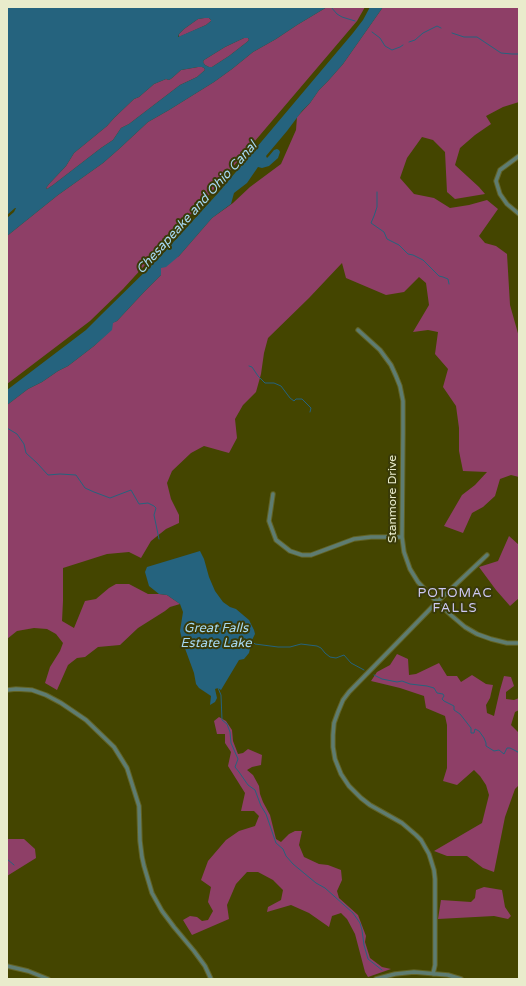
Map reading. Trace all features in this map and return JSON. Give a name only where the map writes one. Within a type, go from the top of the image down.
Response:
[{"type":"street","points":[[519,156],[500,170],[496,181],[500,194],[507,204],[519,214]]},
{"type":"street","name":"Stanmore Drive","points":[[358,330],[380,350],[391,365],[400,386],[403,401],[402,537],[404,552],[410,569],[418,582],[437,602],[465,627],[477,634],[501,642],[519,643]]},
{"type":"street","points":[[273,494],[269,521],[276,540],[290,552],[302,555],[311,555],[354,539],[371,537],[402,537]]},
{"type":"street","points":[[434,974],[434,870],[428,854],[421,840],[416,835],[402,824],[370,805],[349,786],[341,774],[335,759],[333,735],[334,723],[343,700],[349,692],[437,602],[487,555]]},
{"type":"street","points":[[7,690],[32,690],[46,695],[86,720],[114,747],[127,768],[139,806],[142,857],[152,893],[162,911],[205,966],[211,979]]},
{"type":"street","points":[[7,966],[28,971],[48,979]]},
{"type":"street","points":[[376,979],[395,974],[414,972],[448,975],[461,979]]},
{"type":"shaded area","points":[[327,7],[365,7],[357,21],[209,195],[123,289],[90,321],[7,384],[7,236],[58,195],[103,163],[148,122],[214,82],[253,52]]},
{"type":"shaded area","points":[[383,7],[519,7],[519,102],[503,107],[486,116],[491,124],[460,148],[455,165],[485,194],[455,199],[447,192],[445,152],[433,140],[422,137],[407,158],[400,178],[414,194],[434,198],[450,208],[487,200],[498,209],[479,236],[485,243],[496,246],[507,254],[510,305],[519,337],[519,477],[511,475],[500,479],[495,496],[483,507],[472,513],[463,533],[444,526],[462,495],[475,485],[487,472],[463,471],[459,451],[459,428],[456,406],[443,387],[448,369],[435,354],[438,332],[428,330],[413,332],[429,305],[426,283],[419,277],[404,292],[386,295],[346,278],[342,263],[268,338],[256,392],[243,405],[235,419],[237,438],[229,453],[204,446],[191,453],[172,471],[167,483],[171,499],[179,515],[179,523],[166,529],[151,541],[141,558],[129,552],[107,554],[63,568],[62,621],[74,628],[85,601],[96,599],[116,584],[129,584],[148,594],[167,595],[180,604],[170,607],[138,628],[120,645],[98,647],[85,657],[77,658],[68,665],[57,690],[45,683],[50,667],[63,643],[56,634],[47,629],[34,628],[17,631],[7,639],[7,405],[28,389],[68,366],[94,346],[111,330],[112,323],[117,321],[161,275],[160,268],[179,256],[212,218],[281,164],[296,130],[297,117],[343,64]]},
{"type":"shaded area","points":[[209,18],[211,21],[206,25],[179,37],[179,34],[184,29],[198,19]]},
{"type":"shaded area","points":[[244,38],[248,38],[249,40],[212,67],[205,65],[203,62],[225,47]]},
{"type":"shaded area","points":[[202,67],[205,70],[197,77],[180,85],[129,124],[121,128],[113,140],[53,185],[47,189],[46,188],[66,166],[74,153],[107,126],[134,99],[139,97],[154,84],[166,79],[169,80],[181,70]]},
{"type":"shaded area","points":[[509,536],[519,545],[519,598],[510,606],[479,567],[498,561]]},
{"type":"shaded area","points":[[397,654],[408,659],[409,675],[416,674],[439,663],[447,676],[457,676],[461,682],[472,675],[486,684],[493,685],[490,698],[486,705],[487,713],[494,716],[504,676],[511,677],[514,686],[506,692],[506,699],[514,700],[519,698],[519,710],[515,712],[511,725],[519,733],[519,785],[515,789],[505,817],[494,872],[483,868],[467,856],[447,856],[434,851],[482,823],[489,795],[486,785],[474,770],[457,785],[443,781],[447,768],[447,725],[445,716],[426,708],[424,696],[371,681],[377,672],[390,665]]},
{"type":"shaded area","points":[[219,717],[226,721],[232,730],[233,741],[238,754],[243,753],[248,749],[262,755],[261,765],[247,770],[253,775],[259,786],[263,802],[270,815],[276,839],[281,842],[289,834],[295,831],[302,831],[299,845],[304,857],[319,864],[328,865],[341,870],[342,880],[337,891],[339,898],[358,915],[366,936],[365,942],[370,958],[382,967],[391,969],[368,977],[365,972],[355,934],[347,919],[341,913],[332,916],[329,927],[309,913],[291,905],[267,912],[268,907],[281,900],[283,890],[273,880],[258,872],[247,872],[236,884],[227,905],[229,919],[192,935],[183,920],[190,916],[197,917],[202,921],[208,920],[213,911],[208,902],[211,887],[201,880],[208,861],[226,840],[239,831],[255,826],[259,816],[254,811],[241,811],[245,793],[228,766],[231,752],[225,743],[225,734],[217,734],[214,721]]},
{"type":"shaded area","points":[[7,839],[24,839],[35,849],[36,858],[7,876]]},
{"type":"shaded area","points":[[484,887],[502,890],[505,907],[511,916],[508,919],[494,916],[438,919],[441,900],[471,902],[475,898],[476,890]]},
{"type":"water","points":[[7,7],[327,7],[253,52],[214,82],[148,122],[103,163],[58,195],[7,236],[7,218],[16,208],[7,215]],"holes":[[[209,18],[211,21],[206,25],[178,37],[184,29],[198,19]],[[244,38],[248,38],[249,40],[212,67],[205,65],[203,62],[204,60],[225,47]],[[198,67],[202,67],[205,70],[197,77],[180,85],[129,124],[121,128],[113,140],[53,185],[47,189],[46,188],[66,166],[74,153],[107,126],[134,99],[139,97],[154,84],[166,79],[169,80],[181,70]]]},
{"type":"water","name":"Chesapeake and Ohio Canal","points":[[370,7],[383,7],[343,64],[319,90],[266,156],[267,158],[274,150],[277,149],[280,152],[278,158],[269,166],[262,168],[258,167],[247,183],[234,193],[231,204],[212,218],[179,256],[166,267],[161,268],[161,275],[117,321],[113,323],[112,330],[68,366],[28,389],[7,405],[7,390],[86,330],[159,258],[219,192],[353,33],[363,20]]},
{"type":"water","name":"Great Falls Estate Lake","points":[[200,551],[215,591],[223,602],[236,609],[249,620],[255,634],[249,653],[244,659],[239,660],[221,690],[218,688],[215,689],[217,698],[215,702],[210,705],[211,696],[199,688],[196,684],[194,673],[183,643],[180,631],[183,612],[180,604],[167,595],[159,594],[149,586],[145,572],[147,567]]},
{"type":"waterway","points":[[331,7],[342,17],[355,21]]},
{"type":"waterway","points":[[409,42],[415,40],[423,33],[437,26],[441,28]]},
{"type":"waterway","points":[[372,32],[380,38],[385,46],[392,50],[403,45]]},
{"type":"waterway","points":[[452,33],[464,37],[477,37],[501,53],[519,54]]},
{"type":"waterway","points":[[377,192],[377,207],[371,223],[384,232],[387,239],[399,245],[408,254],[423,260],[439,276],[448,279],[449,284]]},
{"type":"waterway","points":[[249,366],[252,367],[265,383],[274,383],[281,386],[294,401],[296,399],[302,399],[311,408],[310,412]]},
{"type":"waterway","points":[[7,428],[17,434],[24,444],[26,453],[48,475],[76,475],[85,488],[110,498],[131,490],[139,504],[148,503],[154,506],[156,508],[154,515],[159,539]]},
{"type":"waterway","points":[[252,641],[255,644],[278,647],[290,647],[301,644],[317,646],[330,657],[336,658],[344,655],[351,663],[364,670]]},
{"type":"waterway","points":[[374,675],[382,679],[397,682],[402,681],[410,684],[434,688],[437,693],[443,694],[444,696],[442,699],[444,701],[454,706],[454,710],[460,714],[471,728],[471,733],[474,733],[475,729],[479,731],[484,738],[486,746],[494,751],[499,750],[504,754],[507,748],[510,748],[519,754]]},
{"type":"waterway","points":[[218,688],[221,695],[222,720],[227,724],[230,732],[231,743],[238,759],[235,767],[248,785],[255,790],[261,806],[266,814],[276,843],[283,849],[286,856],[293,864],[316,883],[325,888],[353,913],[360,923],[368,959],[382,970]]},
{"type":"waterway","points":[[7,859],[14,865]]},
{"type":"district","name":"POTOMAC FALLS","points":[[455,602]]}]
